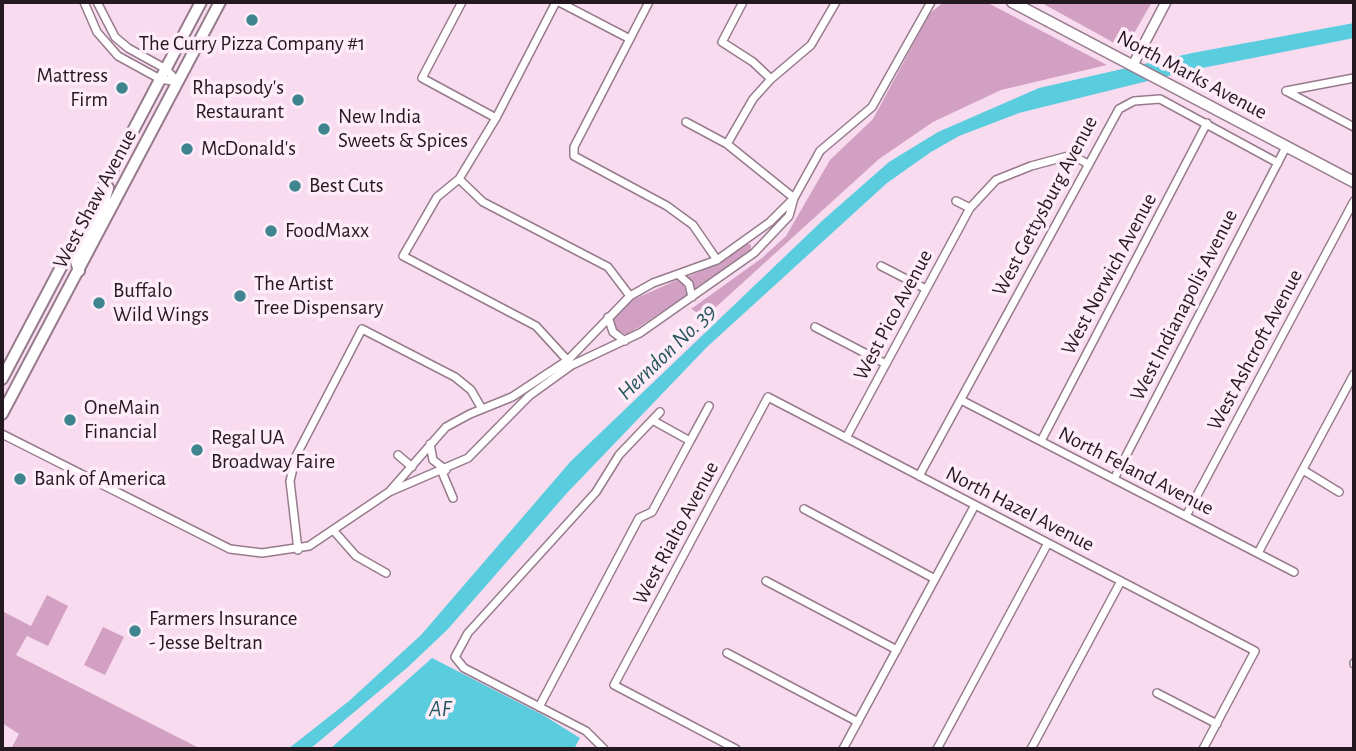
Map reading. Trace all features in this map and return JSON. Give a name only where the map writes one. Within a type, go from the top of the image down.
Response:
[{"type":"main road","name":"West Shaw Avenue","points":[[2,379],[201,2]]},
{"type":"main road","name":"West Shaw Avenue","points":[[2,414],[220,2]]},
{"type":"main road","name":"North Marks Avenue","points":[[1012,2],[1354,182]]},
{"type":"main road","points":[[79,271],[75,258],[104,202],[112,170]]},
{"type":"street","points":[[84,2],[94,27],[113,51],[178,82]]},
{"type":"street","points":[[97,2],[115,37],[163,74]]},
{"type":"street","points":[[462,2],[422,78],[496,118]]},
{"type":"street","points":[[570,362],[536,326],[403,256],[437,197],[459,179],[496,118],[558,2],[630,39]]},
{"type":"street","points":[[649,2],[574,147],[573,156],[667,206],[693,225],[718,260]]},
{"type":"street","points":[[743,2],[722,42],[753,62],[771,79]]},
{"type":"street","points":[[727,144],[747,108],[771,79],[811,45],[836,2]]},
{"type":"street","points":[[2,434],[230,549],[262,553],[298,550],[334,531],[388,492],[430,443],[457,420],[512,397],[570,362],[625,341],[692,297],[767,242],[789,216],[794,198],[820,151],[860,118],[881,94],[932,2]]},
{"type":"street","points":[[1133,65],[1166,2]]},
{"type":"street","points":[[1354,78],[1286,92],[1354,127]]},
{"type":"street","name":"West Gettysburg Avenue","points":[[919,476],[1113,116],[1133,101],[1160,99],[1278,163]]},
{"type":"street","points":[[686,122],[727,144],[794,198]]},
{"type":"street","name":"West Norwich Avenue","points":[[1041,441],[1208,124]]},
{"type":"street","name":"West Indianapolis Avenue","points":[[1114,479],[1286,147]]},
{"type":"street","name":"West Pico Avenue","points":[[846,438],[970,208],[996,180],[1031,166],[1072,155],[1088,164]]},
{"type":"street","points":[[459,179],[483,202],[608,267],[629,296]]},
{"type":"street","points":[[388,492],[444,470],[482,447],[529,396],[570,362],[629,296],[653,283],[718,260],[761,230],[794,198]]},
{"type":"street","points":[[956,201],[970,208]]},
{"type":"street","name":"West Ashcroft Avenue","points":[[1186,516],[1354,201]]},
{"type":"street","points":[[881,266],[926,289]]},
{"type":"street","points":[[679,275],[689,284],[692,297]]},
{"type":"street","points":[[608,317],[613,332],[625,341]]},
{"type":"street","points":[[815,327],[886,364]]},
{"type":"street","points":[[298,550],[290,481],[296,456],[362,329],[455,377],[471,390],[482,409]]},
{"type":"street","points":[[1258,553],[1354,374]]},
{"type":"street","points":[[1346,390],[1354,394]]},
{"type":"street","name":"North Hazel Avenue","points":[[768,397],[1255,651],[1217,724]]},
{"type":"street","name":"West Rialto Avenue","points":[[736,749],[614,685],[768,397]]},
{"type":"street","name":"North Feland Avenue","points":[[961,400],[1294,572]]},
{"type":"street","points":[[539,707],[639,518],[652,512],[709,406]]},
{"type":"street","points":[[604,749],[586,731],[464,668],[455,657],[468,633],[596,493],[619,455],[660,412]]},
{"type":"street","points":[[654,421],[690,441]]},
{"type":"street","points":[[430,443],[433,460],[444,470],[453,498]]},
{"type":"street","points":[[398,455],[412,467]]},
{"type":"street","points":[[1303,470],[1339,492]]},
{"type":"street","points":[[843,749],[975,505]]},
{"type":"street","points":[[804,509],[935,579]]},
{"type":"street","points":[[334,531],[356,556],[386,573]]},
{"type":"street","points":[[937,749],[1048,543]]},
{"type":"street","points":[[766,581],[897,650]]},
{"type":"street","points":[[1031,749],[1121,581]]},
{"type":"street","points":[[727,653],[858,722]]},
{"type":"street","points":[[1157,693],[1217,724],[1203,749]]},
{"type":"shaded area","points":[[944,2],[986,2],[1107,65],[1001,90],[933,122],[879,159],[705,317],[691,309],[762,258],[786,236],[830,160],[873,119],[930,13]]},
{"type":"shaded area","points":[[1040,2],[1152,2],[1125,49]]},
{"type":"shaded area","points":[[747,243],[751,245],[751,250],[695,290],[687,277],[719,263]]},
{"type":"shaded area","points":[[677,280],[684,286],[687,295],[627,335],[615,329],[614,316],[630,301]]},
{"type":"shaded area","points":[[47,595],[68,606],[48,646],[27,636],[16,655],[201,749],[11,749],[19,734],[2,723],[2,611],[31,626]]},
{"type":"shaded area","points":[[103,627],[124,637],[105,675],[84,665]]},
{"type":"water","points":[[1354,23],[1354,38],[1192,70],[1019,113],[959,136],[931,152],[887,183],[707,347],[567,493],[448,629],[408,667],[310,749],[288,749],[349,701],[421,635],[571,461],[823,220],[889,162],[938,132],[1039,88],[1192,53]]},
{"type":"water","name":"AF","points":[[432,658],[543,715],[580,738],[574,749],[330,749]]},
{"type":"place","name":"The Curry Pizza Company #1","points":[[252,20]]},
{"type":"place","name":"Mattress Firm","points":[[122,88]]},
{"type":"place","name":"Rhapsody's Restaurant","points":[[298,100]]},
{"type":"place","name":"New India Sweets & Spices","points":[[324,129]]},
{"type":"place","name":"McDonald's","points":[[187,149]]},
{"type":"place","name":"Best Cuts","points":[[295,186]]},
{"type":"place","name":"FoodMaxx","points":[[271,231]]},
{"type":"place","name":"The Artist Tree Dispensary","points":[[240,296]]},
{"type":"place","name":"Buffalo Wild Wings","points":[[99,303]]},
{"type":"place","name":"OneMain Financial","points":[[70,420]]},
{"type":"place","name":"Regal UA Broadway Faire","points":[[197,450]]},
{"type":"place","name":"Bank of America","points":[[20,479]]},
{"type":"place","name":"Farmers Insurance - Jesse Beltran","points":[[135,631]]},
{"type":"water label","name":"Herndon No. 39","points":[[667,352]]}]
